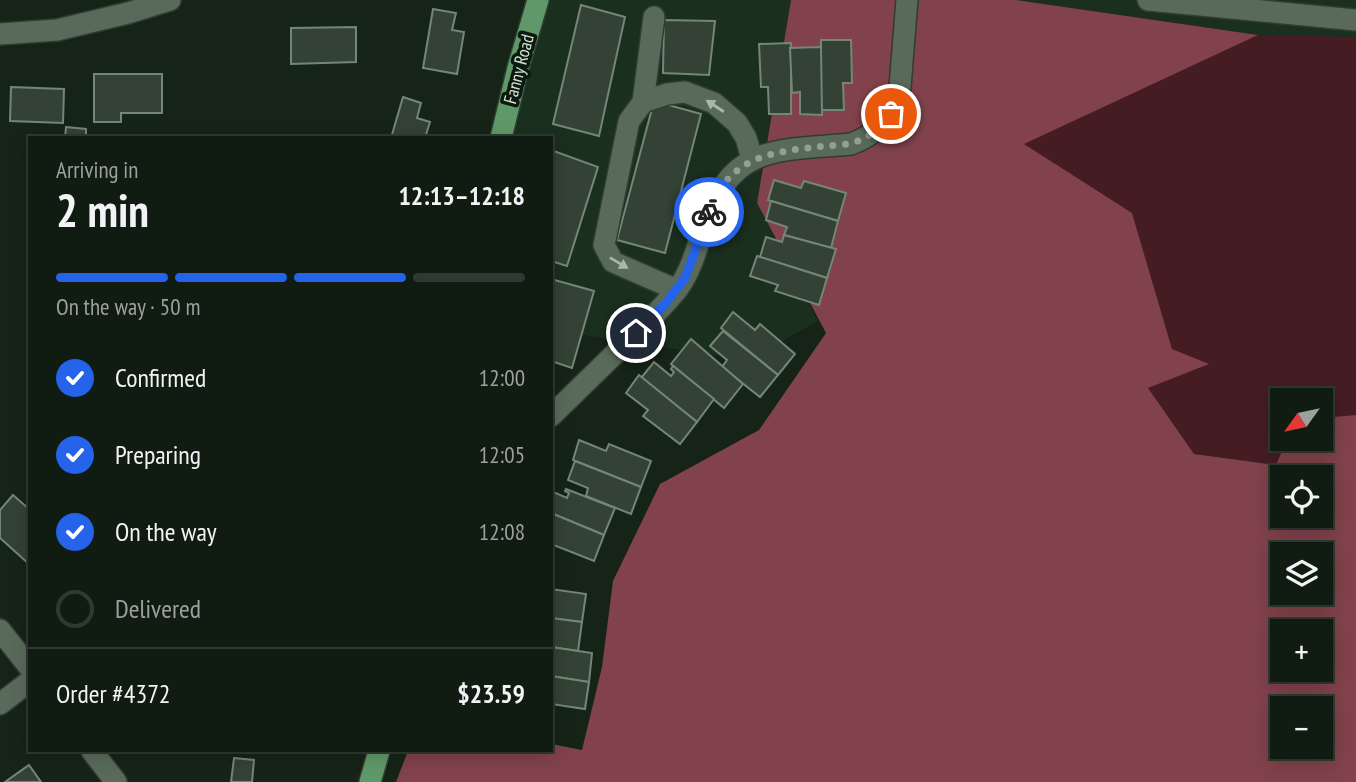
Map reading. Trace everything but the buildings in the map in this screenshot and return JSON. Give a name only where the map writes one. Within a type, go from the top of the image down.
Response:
[{"type":"main road","name":"Fanny Road","points":[[501,136],[538,0]]},
{"type":"main road","points":[[370,782],[379,752]]},
{"type":"street","points":[[0,34],[57,30],[170,0]]},
{"type":"street","points":[[553,414],[653,317],[677,290],[685,278],[714,199],[732,176],[752,159],[784,151],[851,144],[879,127],[891,114],[897,101],[907,0]]},
{"type":"street","points":[[1148,0],[1356,20]]},
{"type":"street","points":[[653,17],[643,102],[629,121],[604,245],[613,262],[677,290]]},
{"type":"street","points":[[643,102],[667,94],[685,92],[714,103],[737,123],[746,138],[752,159]]},
{"type":"street","points":[[0,629],[28,665]]},
{"type":"street","points":[[0,704],[28,683]]},
{"type":"street","points":[[93,752],[116,782]]},
{"type":"shaded area","points":[[539,0],[791,0],[757,203],[818,321],[748,360],[553,330],[553,136],[504,136]]},
{"type":"shaded area","points":[[791,0],[1016,0],[1258,35],[1024,144],[1132,213],[1172,349],[1209,364],[1148,388],[1194,454],[1276,465],[1282,452],[1334,452],[1334,417],[1356,415],[1356,782],[396,782],[408,752],[553,752],[553,744],[582,750],[602,667],[613,581],[660,484],[759,430],[826,333],[757,203]]},
{"type":"shaded area","points":[[1016,0],[1356,0],[1356,37],[1258,35]]},
{"type":"shaded area","points":[[1258,35],[1356,37],[1356,415],[1334,417],[1334,388],[1270,388],[1270,452],[1282,452],[1276,465],[1194,454],[1147,388],[1208,364],[1172,349],[1132,213],[1023,144]]},
{"type":"way so far","points":[[709,212],[721,188],[750,160],[784,151],[851,144],[870,135],[891,114]]},
{"type":"route","points":[[636,333],[665,304],[685,278],[709,212]]}]
